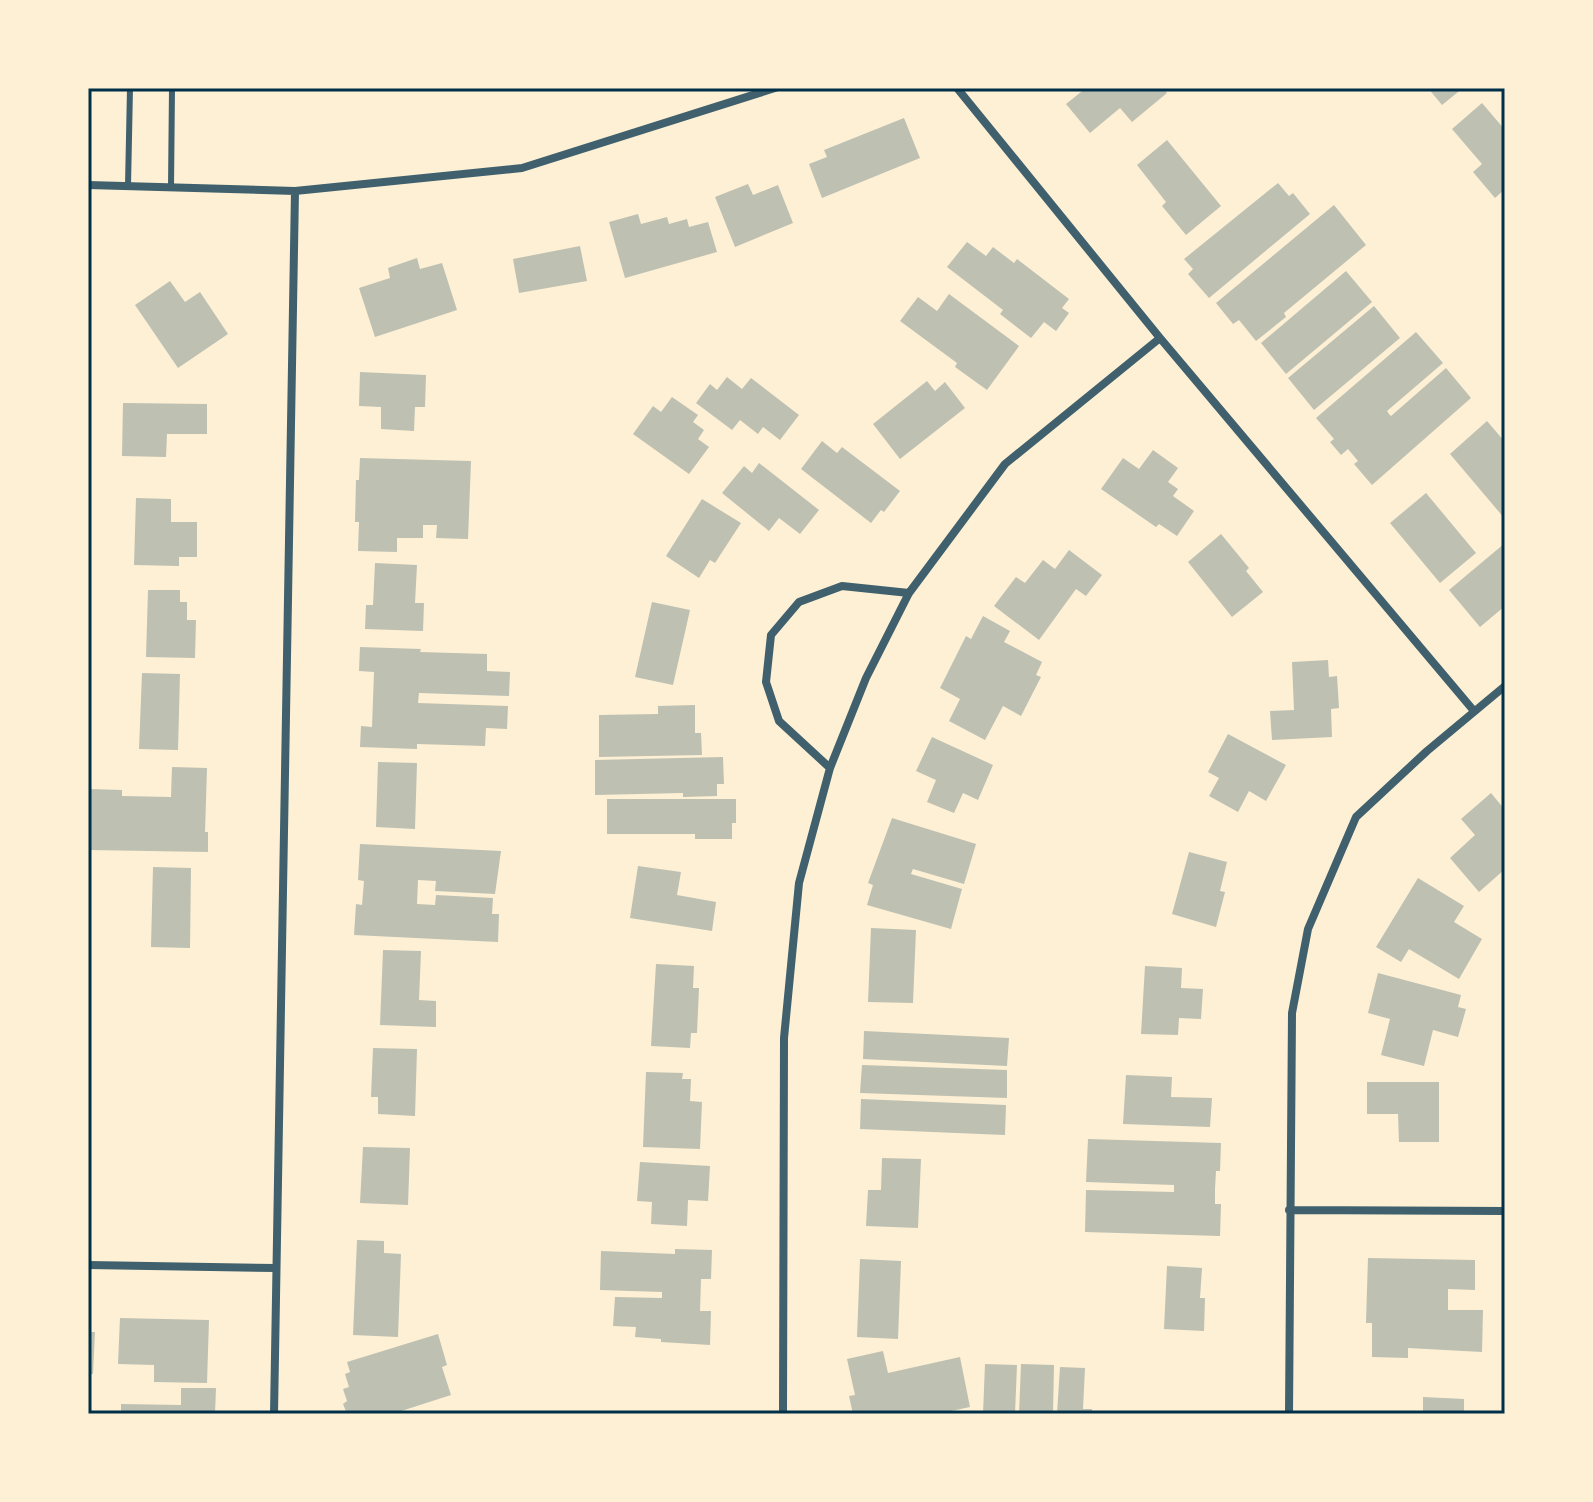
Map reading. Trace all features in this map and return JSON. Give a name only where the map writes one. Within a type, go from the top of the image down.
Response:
[{"type":"street","points":[[88,185],[295,191],[522,168],[775,88]]},
{"type":"street","points":[[957,88],[1160,338],[1474,711]]},
{"type":"street","points":[[274,1414],[295,191]]},
{"type":"street","points":[[783,1414],[784,1038],[799,883],[830,768],[866,678],[909,593],[1005,464],[1160,338]]},
{"type":"street","points":[[830,768],[779,721],[766,682],[771,635],[799,602],[842,586],[909,593]]},
{"type":"street","points":[[1289,1414],[1292,1013],[1308,929],[1356,817],[1505,686]]},
{"type":"street","points":[[1289,1210],[1505,1211]]},
{"type":"street","points":[[88,1265],[276,1268]]},
{"type":"lane","points":[[128,186],[130,88]]},
{"type":"lane","points":[[171,187],[172,88]]},
{"type":"building","points":[[1086,88],[1163,88],[1167,93],[1132,122],[1120,108],[1090,133],[1066,104]]},
{"type":"building","points":[[1428,88],[1463,88],[1442,105]]},
{"type":"building","points":[[1482,103],[1505,130],[1505,189],[1495,198],[1473,172],[1482,164],[1452,129]]},
{"type":"building","points":[[904,118],[920,158],[822,198],[809,164],[827,157],[824,150]]},
{"type":"building","points":[[1167,140],[1221,206],[1186,235],[1162,206],[1166,202],[1137,165]]},
{"type":"building","points":[[1278,183],[1289,196],[1293,193],[1310,214],[1209,298],[1188,274],[1193,269],[1184,259]]},
{"type":"building","points":[[748,184],[753,195],[778,185],[793,223],[735,247],[715,197]]},
{"type":"building","points":[[1334,205],[1366,245],[1284,313],[1286,317],[1256,341],[1239,320],[1233,324],[1216,303]]},
{"type":"building","points":[[638,214],[641,224],[667,217],[669,224],[687,219],[689,227],[708,222],[717,252],[625,278],[609,222]]},
{"type":"building","points":[[967,242],[986,256],[993,247],[1014,263],[1017,259],[1069,299],[1062,308],[1069,313],[1056,331],[1044,322],[1031,338],[1000,314],[1003,310],[947,267]]},
{"type":"building","points":[[580,246],[587,281],[519,293],[513,259]]},
{"type":"building","points":[[417,258],[420,269],[442,263],[457,310],[375,337],[359,288],[390,278],[388,268]]},
{"type":"building","points":[[1346,271],[1372,302],[1286,374],[1261,343]]},
{"type":"building","points":[[170,281],[185,302],[200,292],[228,334],[178,368],[135,305]]},
{"type":"building","points":[[949,294],[1019,346],[987,390],[955,367],[957,363],[900,321],[918,297],[937,311]]},
{"type":"building","points":[[1374,306],[1400,338],[1314,410],[1288,378]]},
{"type":"building","points":[[1416,332],[1443,363],[1387,411],[1389,414],[1391,416],[1446,368],[1471,398],[1372,485],[1354,464],[1358,461],[1348,449],[1341,455],[1330,442],[1334,439],[1316,418]]},
{"type":"building","points":[[360,372],[426,375],[425,407],[415,407],[414,431],[381,429],[381,407],[359,406]]},
{"type":"building","points":[[727,377],[742,389],[751,378],[799,415],[780,440],[763,427],[758,434],[740,420],[732,430],[696,403],[710,384],[717,390]]},
{"type":"building","points":[[927,381],[935,391],[945,382],[965,408],[900,459],[873,424]]},
{"type":"building","points":[[672,397],[698,415],[693,422],[704,430],[698,439],[709,447],[689,474],[633,434],[653,406],[661,412]]},
{"type":"building","points":[[123,403],[207,404],[207,434],[167,434],[166,457],[122,456]]},
{"type":"building","points":[[1487,421],[1505,442],[1505,519],[1450,454]]},
{"type":"building","points":[[822,441],[837,453],[842,447],[900,491],[871,523],[801,469]]},
{"type":"building","points":[[1153,450],[1178,468],[1168,482],[1178,489],[1173,496],[1194,511],[1177,536],[1159,524],[1156,527],[1101,489],[1123,458],[1139,469]]},
{"type":"building","points":[[360,458],[471,461],[468,539],[436,538],[437,525],[423,525],[423,538],[397,538],[397,552],[358,551],[359,522],[355,522]]},
{"type":"building","points":[[759,463],[819,510],[800,534],[779,518],[769,531],[722,493],[744,466],[752,473]]},
{"type":"building","points":[[1426,493],[1476,553],[1440,583],[1390,523]]},
{"type":"building","points":[[136,498],[171,499],[171,522],[197,522],[197,557],[179,557],[179,566],[134,565]]},
{"type":"building","points":[[702,499],[741,523],[715,563],[710,560],[699,578],[666,556]]},
{"type":"building","points":[[1221,534],[1249,568],[1246,571],[1263,592],[1232,617],[1188,562]]},
{"type":"building","points":[[1505,543],[1505,606],[1480,627],[1449,590]]},
{"type":"building","points":[[1069,550],[1102,575],[1086,596],[1076,589],[1039,640],[994,606],[1016,577],[1025,583],[1043,560],[1055,569]]},
{"type":"building","points":[[375,563],[417,565],[415,603],[424,603],[423,631],[365,629],[366,605],[373,605]]},
{"type":"building","points":[[148,590],[180,590],[180,602],[187,602],[187,620],[196,620],[195,658],[146,657]]},
{"type":"building","points":[[652,602],[690,610],[673,685],[635,677]]},
{"type":"building","points":[[983,616],[1010,631],[1004,642],[1042,662],[1036,675],[1041,677],[1021,716],[1003,706],[985,740],[949,721],[960,699],[940,688],[966,636],[971,639]]},
{"type":"building","points":[[360,647],[487,654],[487,671],[510,672],[509,696],[419,693],[418,703],[508,706],[507,729],[486,728],[485,746],[417,744],[417,749],[360,747],[361,726],[372,727],[374,672],[359,671]]},
{"type":"building","points":[[1328,660],[1329,677],[1337,676],[1339,708],[1331,709],[1332,737],[1272,740],[1270,711],[1294,710],[1292,662]]},
{"type":"building","points":[[142,673],[180,674],[178,750],[139,749]]},
{"type":"building","points":[[695,705],[695,733],[701,733],[702,755],[599,757],[599,715],[658,714],[658,706]]},
{"type":"building","points":[[1228,734],[1286,765],[1266,801],[1249,791],[1238,812],[1209,796],[1219,778],[1208,772]]},
{"type":"building","points":[[932,737],[993,765],[978,800],[963,793],[954,813],[927,802],[936,780],[916,771]]},
{"type":"building","points":[[723,757],[724,784],[717,784],[717,796],[683,797],[683,793],[595,795],[595,760]]},
{"type":"building","points":[[378,762],[417,763],[415,829],[376,827]]},
{"type":"building","points":[[172,767],[207,768],[205,832],[208,832],[208,852],[89,850],[90,789],[122,790],[122,796],[171,797]]},
{"type":"building","points":[[1491,793],[1505,810],[1505,869],[1479,892],[1450,858],[1475,835],[1461,819]]},
{"type":"building","points":[[607,799],[736,799],[732,839],[695,839],[695,834],[607,834]]},
{"type":"building","points":[[892,818],[976,844],[964,884],[913,869],[911,874],[962,889],[951,929],[867,905],[873,885],[868,883]]},
{"type":"building","points":[[360,844],[501,851],[495,894],[435,891],[436,881],[418,880],[417,904],[435,905],[436,895],[493,898],[492,914],[499,914],[498,942],[354,935],[356,904],[362,905],[364,881],[358,880]]},
{"type":"building","points":[[1189,852],[1227,862],[1220,891],[1225,892],[1216,927],[1172,914]]},
{"type":"building","points":[[638,866],[681,872],[677,895],[716,902],[712,931],[630,918]]},
{"type":"building","points":[[153,867],[191,868],[190,948],[151,947]]},
{"type":"building","points":[[1418,878],[1464,906],[1454,922],[1482,939],[1459,979],[1409,949],[1401,962],[1376,947]]},
{"type":"building","points":[[871,928],[916,930],[913,1003],[868,1002]]},
{"type":"building","points":[[383,950],[421,951],[419,1000],[436,1001],[436,1027],[380,1025]]},
{"type":"building","points":[[656,964],[694,966],[693,988],[699,988],[697,1033],[691,1033],[690,1048],[651,1046]]},
{"type":"building","points":[[1145,966],[1182,968],[1181,988],[1203,989],[1201,1019],[1179,1018],[1178,1035],[1141,1034]]},
{"type":"building","points":[[1378,973],[1461,995],[1458,1007],[1466,1009],[1458,1037],[1433,1030],[1424,1066],[1381,1055],[1390,1019],[1368,1013]]},
{"type":"building","points":[[864,1031],[1009,1038],[1007,1066],[863,1059]]},
{"type":"building","points":[[373,1048],[417,1049],[415,1116],[378,1114],[378,1097],[371,1097]]},
{"type":"building","points":[[862,1065],[1007,1070],[1007,1098],[860,1093]]},
{"type":"building","points":[[646,1072],[683,1073],[682,1079],[691,1079],[690,1101],[702,1102],[700,1149],[643,1147]]},
{"type":"building","points":[[1126,1075],[1172,1077],[1171,1097],[1212,1098],[1210,1127],[1123,1124]]},
{"type":"building","points":[[1367,1082],[1439,1082],[1439,1142],[1399,1142],[1398,1114],[1367,1114]]},
{"type":"building","points":[[861,1099],[1006,1105],[1005,1135],[860,1129]]},
{"type":"building","points":[[1088,1139],[1221,1143],[1220,1171],[1216,1171],[1215,1189],[1215,1204],[1221,1204],[1220,1236],[1085,1232],[1086,1190],[1174,1192],[1174,1185],[1086,1182]]},
{"type":"building","points":[[363,1147],[410,1148],[408,1205],[360,1203]]},
{"type":"building","points":[[882,1158],[921,1159],[918,1228],[866,1226],[868,1190],[881,1190]]},
{"type":"building","points":[[640,1162],[710,1166],[708,1201],[688,1200],[687,1226],[651,1224],[652,1202],[637,1201]]},
{"type":"building","points":[[357,1240],[384,1241],[384,1253],[401,1254],[398,1337],[353,1335]]},
{"type":"building","points":[[675,1249],[712,1250],[711,1279],[701,1279],[700,1311],[711,1311],[710,1345],[635,1337],[636,1327],[613,1326],[615,1297],[662,1298],[662,1292],[600,1290],[601,1251],[675,1254]]},
{"type":"building","points":[[1368,1258],[1475,1260],[1475,1290],[1448,1289],[1448,1310],[1483,1310],[1482,1352],[1408,1348],[1408,1358],[1372,1357],[1372,1323],[1366,1323]]},
{"type":"building","points":[[860,1259],[901,1261],[898,1339],[857,1337]]},
{"type":"building","points":[[1167,1266],[1202,1268],[1200,1298],[1205,1298],[1204,1331],[1164,1329]]},
{"type":"building","points":[[120,1318],[209,1320],[207,1383],[154,1382],[154,1365],[118,1364]]},
{"type":"building","points":[[88,1332],[95,1332],[93,1374],[88,1374]]},
{"type":"building","points":[[438,1334],[447,1365],[442,1367],[451,1395],[392,1414],[347,1414],[343,1389],[349,1387],[345,1374],[350,1372],[347,1362]]},
{"type":"building","points":[[883,1351],[888,1373],[960,1357],[970,1407],[937,1414],[853,1414],[849,1396],[855,1395],[847,1359]]},
{"type":"building","points":[[985,1364],[1017,1365],[1015,1414],[983,1414]]},
{"type":"building","points":[[1021,1364],[1054,1365],[1053,1414],[1019,1414]]},
{"type":"building","points":[[1060,1367],[1085,1368],[1083,1409],[1092,1409],[1092,1414],[1057,1414]]},
{"type":"building","points":[[181,1388],[216,1388],[215,1414],[121,1414],[121,1404],[181,1405]]},
{"type":"building","points":[[1423,1397],[1464,1399],[1464,1414],[1423,1414]]}]
